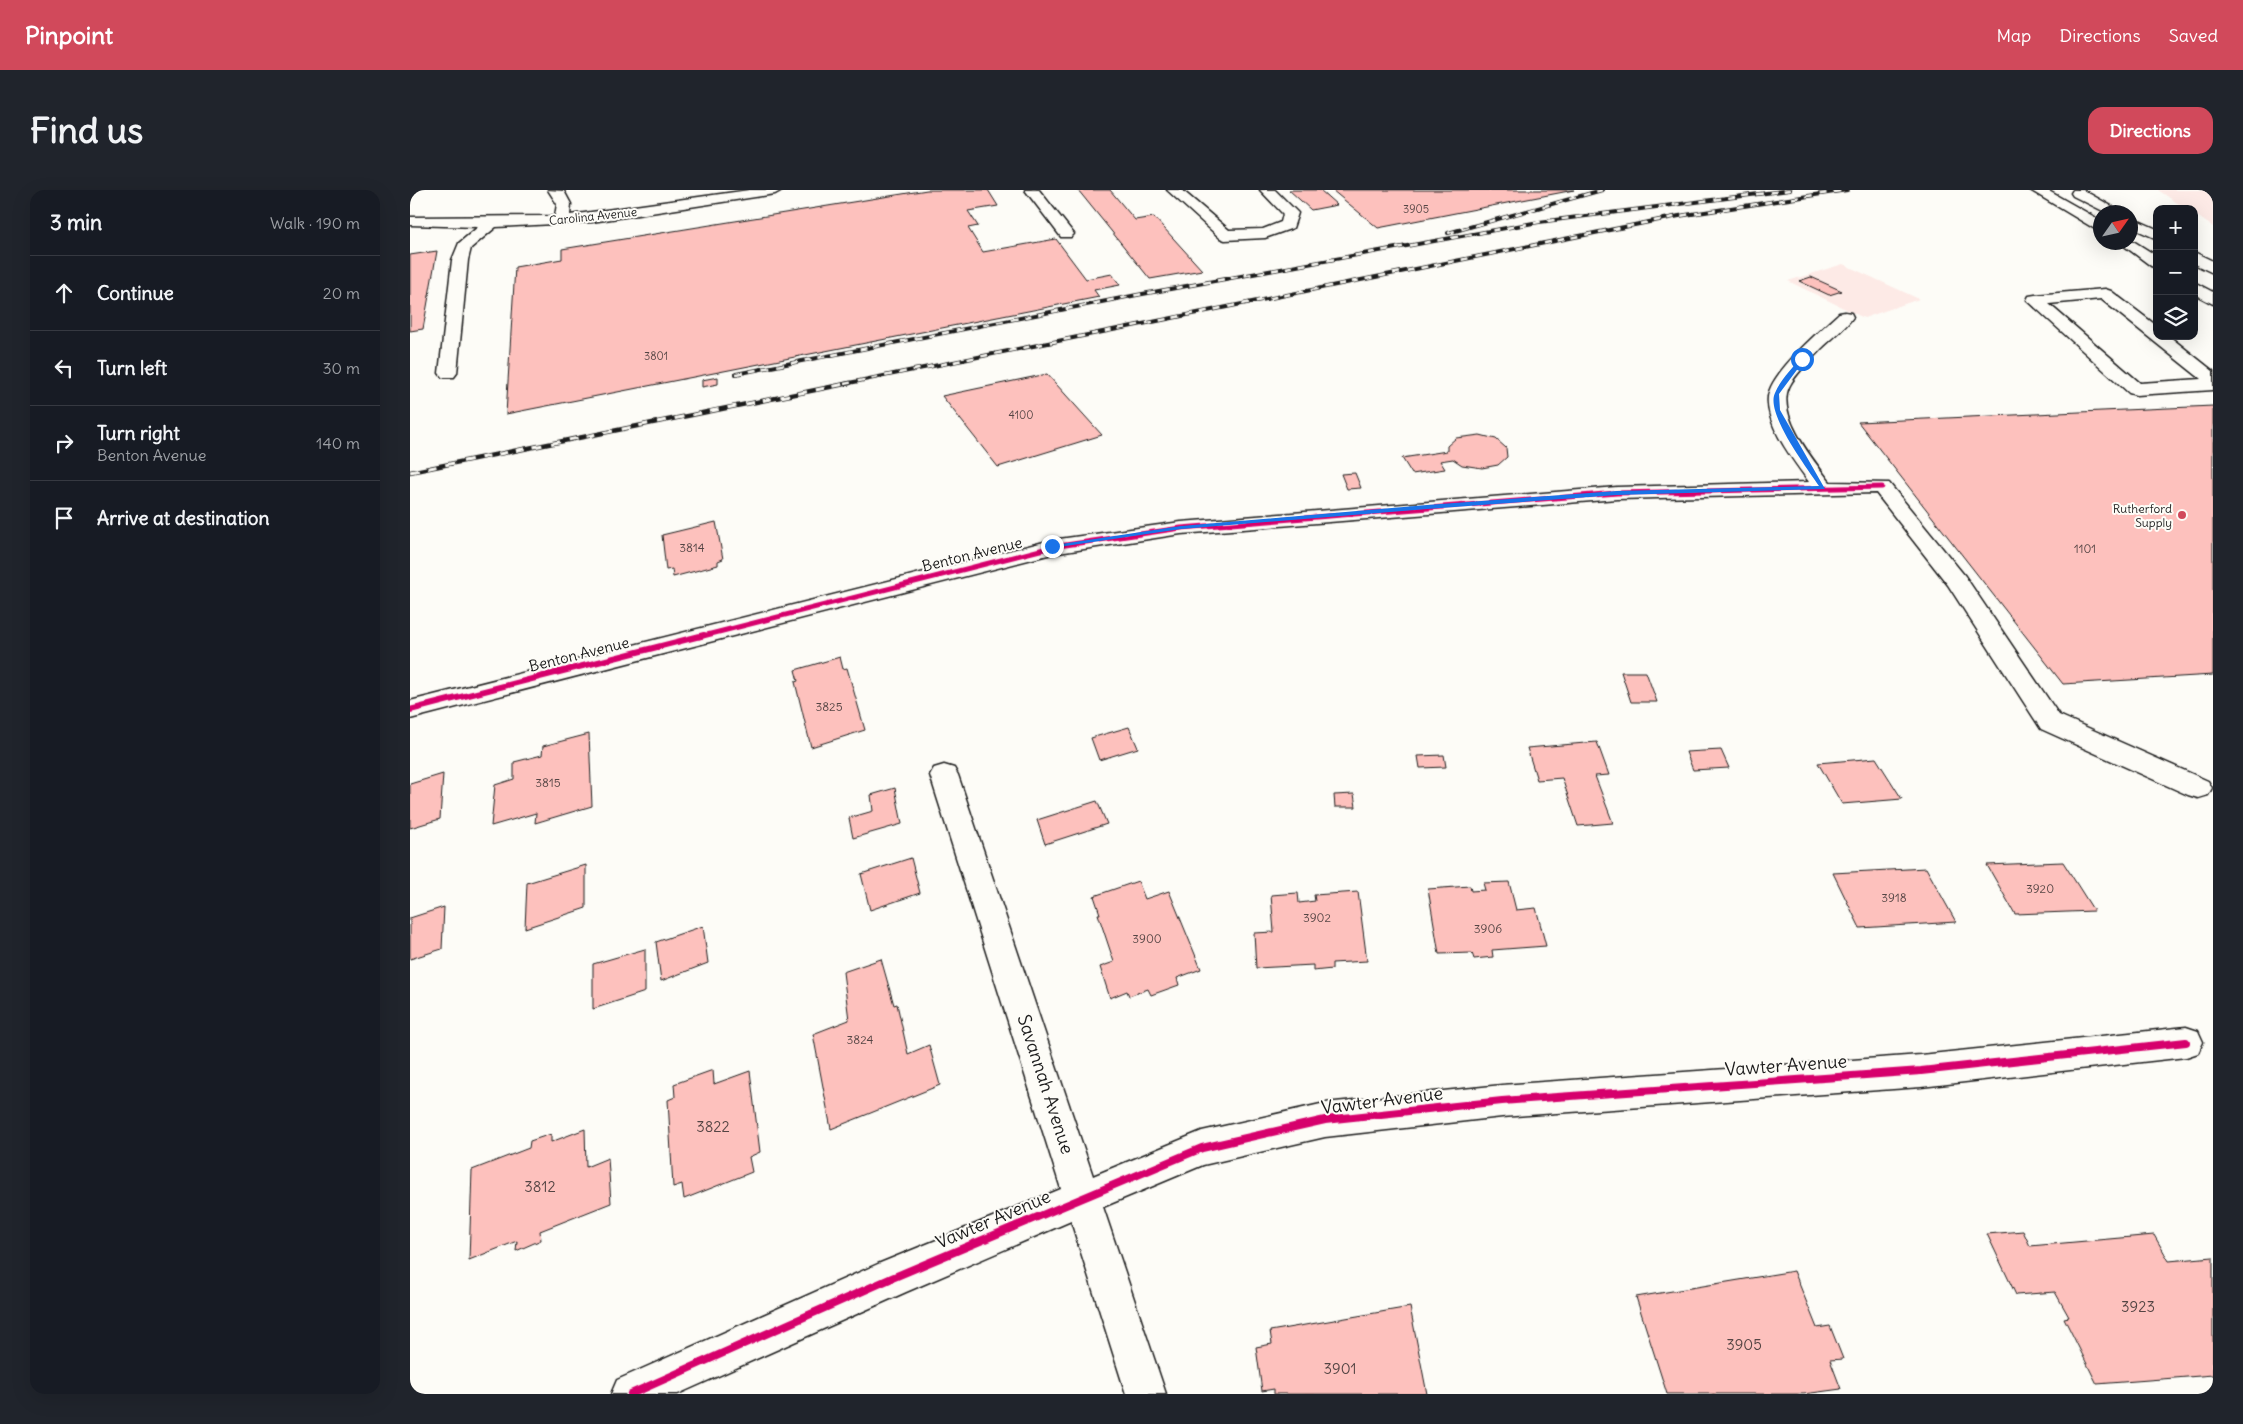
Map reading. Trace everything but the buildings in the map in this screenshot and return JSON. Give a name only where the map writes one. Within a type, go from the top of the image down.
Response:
[{"type":"street","points":[[555,190],[564,199],[566,208],[561,220]]},
{"type":"street","name":"Carolina Avenue","points":[[410,221],[493,222],[561,220],[651,210],[775,190]]},
{"type":"street","points":[[1032,190],[1066,234]]},
{"type":"street","points":[[1174,190],[1225,235],[1265,233],[1288,225],[1291,213],[1267,190]]},
{"type":"street","points":[[2037,190],[2093,221]]},
{"type":"street","points":[[2072,190],[2101,205]]},
{"type":"street","points":[[448,373],[460,260],[464,246],[493,222]]},
{"type":"street","points":[[2138,225],[2153,233]]},
{"type":"street","points":[[2138,250],[2153,259]]},
{"type":"street","points":[[2198,259],[2213,268]]},
{"type":"street","points":[[2198,290],[2213,299]]},
{"type":"street","points":[[2153,333],[2105,294],[2035,300],[2136,388],[2213,384]]},
{"type":"street","points":[[1823,488],[1797,448],[1777,410],[1777,394],[1802,359],[1845,317]]},
{"type":"street","points":[[2162,340],[2213,380]]},
{"type":"street","name":"Benton Avenue","points":[[410,710],[1052,546],[1117,536],[1181,528],[1617,493],[1882,487],[1957,581],[2050,722],[2208,791]]},
{"type":"street","name":"Savannah Avenue","points":[[944,775],[1084,1197],[1146,1394]]},
{"type":"street","name":"Vawter Avenue","points":[[631,1394],[892,1278],[1202,1148],[1325,1120],[1502,1101],[1921,1071],[2186,1042]]},
{"type":"shaded area","points":[[2158,190],[2213,190],[2213,227],[2198,217],[2198,205],[2180,205]]},
{"type":"shaded area","points":[[1843,264],[1919,299],[1864,318],[1788,281]]},
{"type":"railway","points":[[1448,233],[1602,190]]},
{"type":"railway","points":[[736,374],[1137,295],[1539,222],[1790,190]]},
{"type":"railway","points":[[844,384],[1679,216],[1847,190]]},
{"type":"railway","points":[[410,472],[850,383]]},
{"type":"cycle path","points":[[410,710],[1052,547],[1181,528],[1617,493],[1882,487]]},
{"type":"cycle path","points":[[631,1394],[892,1278],[1202,1148],[1325,1120],[1502,1101],[1921,1071],[2186,1042]]},
{"type":"place","name":"Rutherford Supply","points":[[2182,515]]},
{"type":"route","points":[[1052,546],[1181,528],[1427,507],[1617,493],[1823,488],[1807,465],[1777,410],[1777,394],[1802,359]]}]
